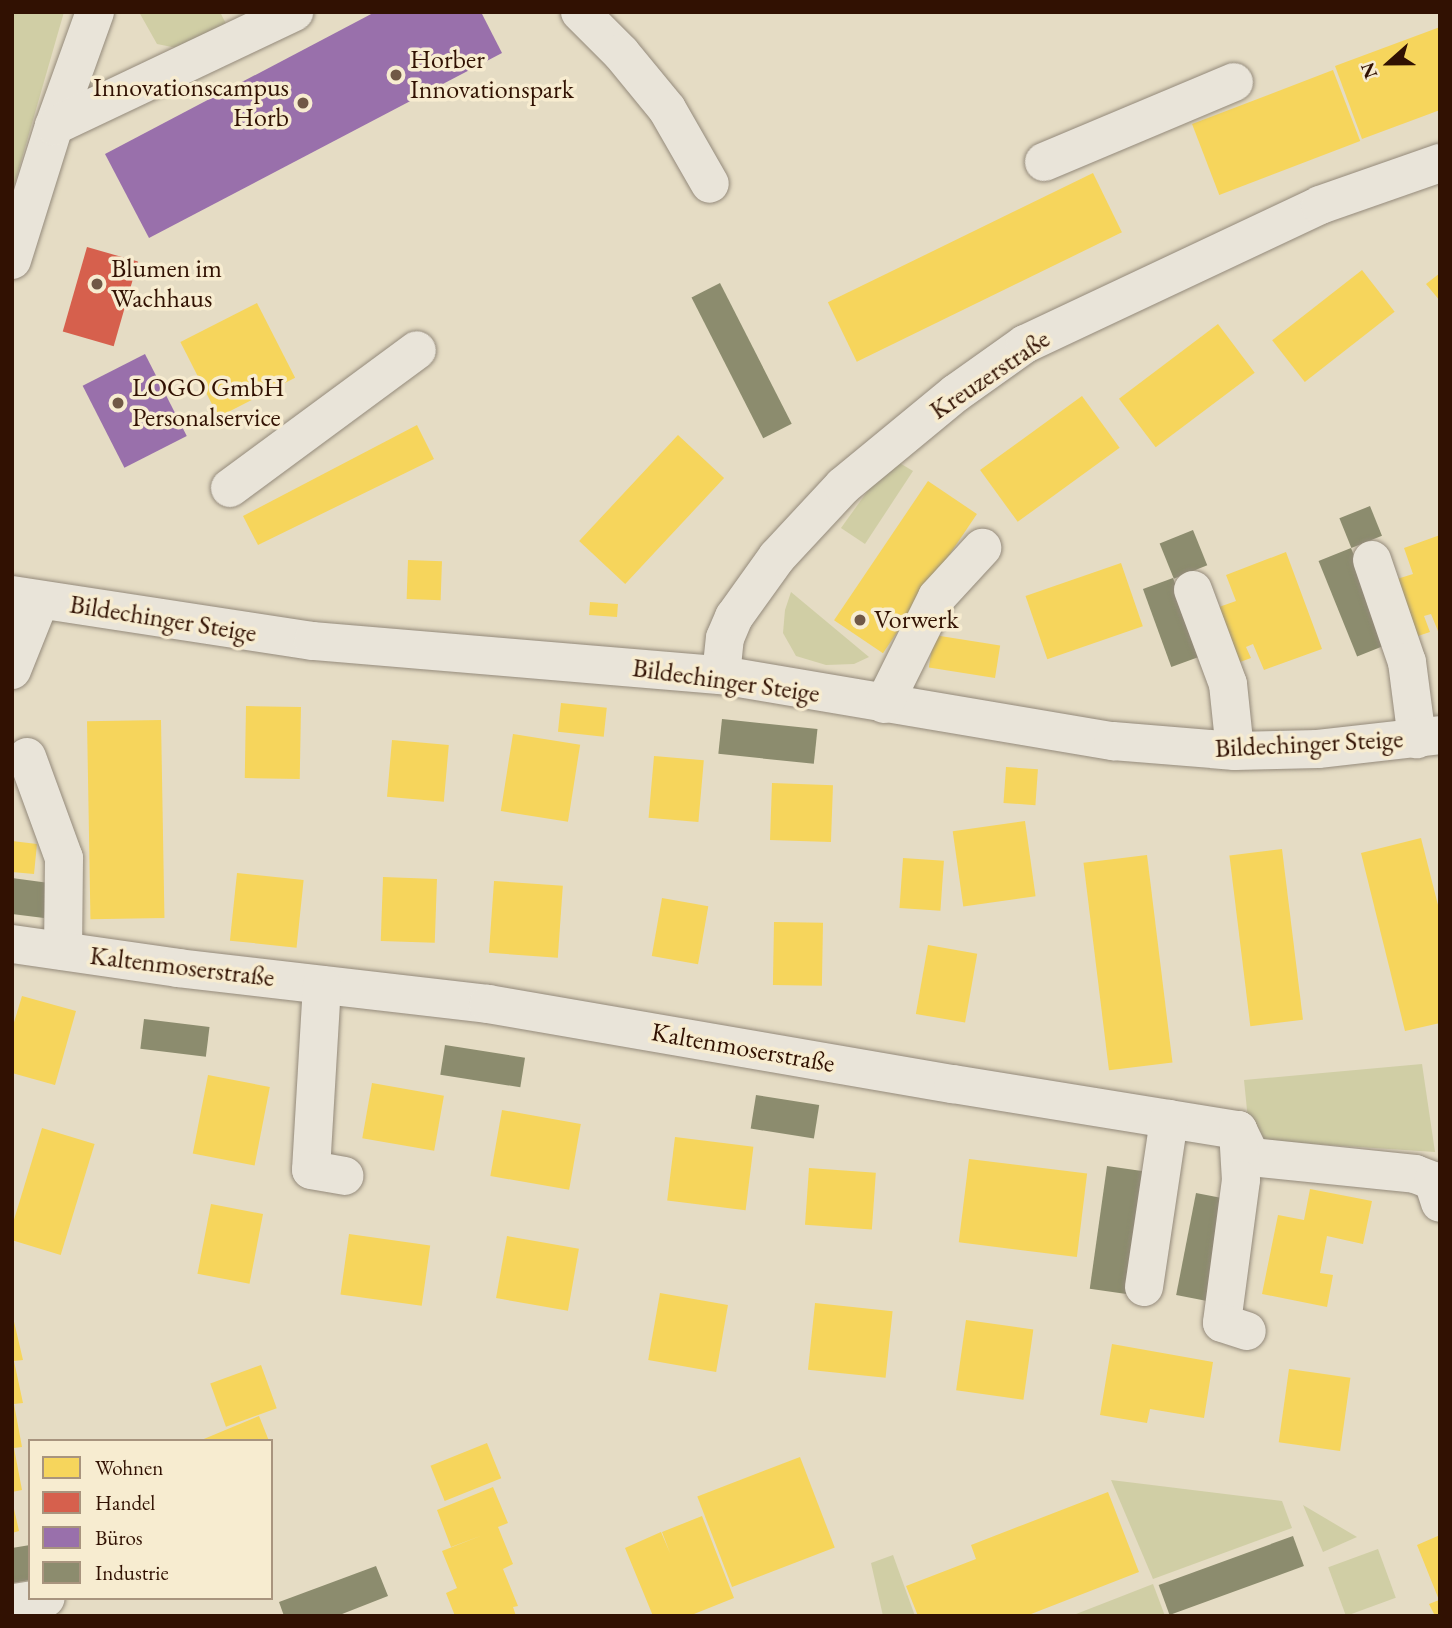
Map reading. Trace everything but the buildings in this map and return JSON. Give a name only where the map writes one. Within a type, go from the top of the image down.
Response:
[{"type":"street","points":[[12,260],[54,126],[95,12]]},
{"type":"street","points":[[54,126],[294,12]]},
{"type":"street","points":[[580,12],[621,53],[667,109],[710,184]]},
{"type":"street","points":[[1044,162],[1234,82]]},
{"type":"street","name":"Kreuzerstraße","points":[[721,675],[725,638],[734,617],[777,557],[843,486],[956,393],[1025,344],[1320,205],[1440,163]]},
{"type":"street","points":[[230,488],[417,350]]},
{"type":"street","points":[[884,704],[937,597],[982,548]]},
{"type":"street","points":[[1372,560],[1407,662],[1428,737]]},
{"type":"street","points":[[1193,590],[1228,684],[1235,751]]},
{"type":"street","points":[[12,670],[26,597]]},
{"type":"street","name":"Bildechinger Steige","points":[[26,597],[313,641],[721,675],[1112,741],[1235,751],[1318,749],[1428,737]]},
{"type":"street","points":[[27,757],[64,858],[63,951]]},
{"type":"street","name":"Kaltenmoserstraße","points":[[12,944],[321,985],[488,1003],[1238,1130]]},
{"type":"street","points":[[321,985],[311,1170],[344,1175]]},
{"type":"street","points":[[1144,1287],[1168,1119]]},
{"type":"street","points":[[1238,1130],[1251,1157],[1415,1174],[1433,1181],[1440,1203]]},
{"type":"street","points":[[1238,1130],[1241,1180],[1222,1323],[1247,1331]]},
{"type":"street","points":[[12,1612],[14,1603],[33,1600]]},
{"type":"shaded area","points":[[12,12],[64,12],[12,193]]},
{"type":"shaded area","points":[[139,12],[220,12],[234,39],[197,52],[157,44]]},
{"type":"shaded area","points":[[898,462],[913,471],[865,544],[841,528],[869,489]]},
{"type":"shaded area","points":[[791,592],[869,657],[854,664],[826,665],[796,656],[783,633],[785,610]]},
{"type":"shaded area","points":[[1422,1064],[1435,1152],[1250,1140],[1244,1080]]},
{"type":"shaded area","points":[[1111,1480],[1282,1501],[1292,1528],[1153,1579]]},
{"type":"shaded area","points":[[1303,1505],[1357,1537],[1323,1552]]},
{"type":"shaded area","points":[[1378,1549],[1396,1598],[1346,1616],[1328,1567]]},
{"type":"shaded area","points":[[893,1555],[915,1616],[883,1616],[871,1563]]},
{"type":"shaded area","points":[[1153,1584],[1165,1616],[1071,1616]]},
{"type":"place","name":"Horber Innovationspark","points":[[396,75]]},
{"type":"place","name":"Innovationscampus Horb","points":[[303,103]]},
{"type":"place","name":"Blumen im Wachhaus","points":[[97,284]]},
{"type":"place","name":"LOGO GmbH Personalservice","points":[[118,403]]},
{"type":"place","name":"Vorwerk","points":[[860,620]]}]
